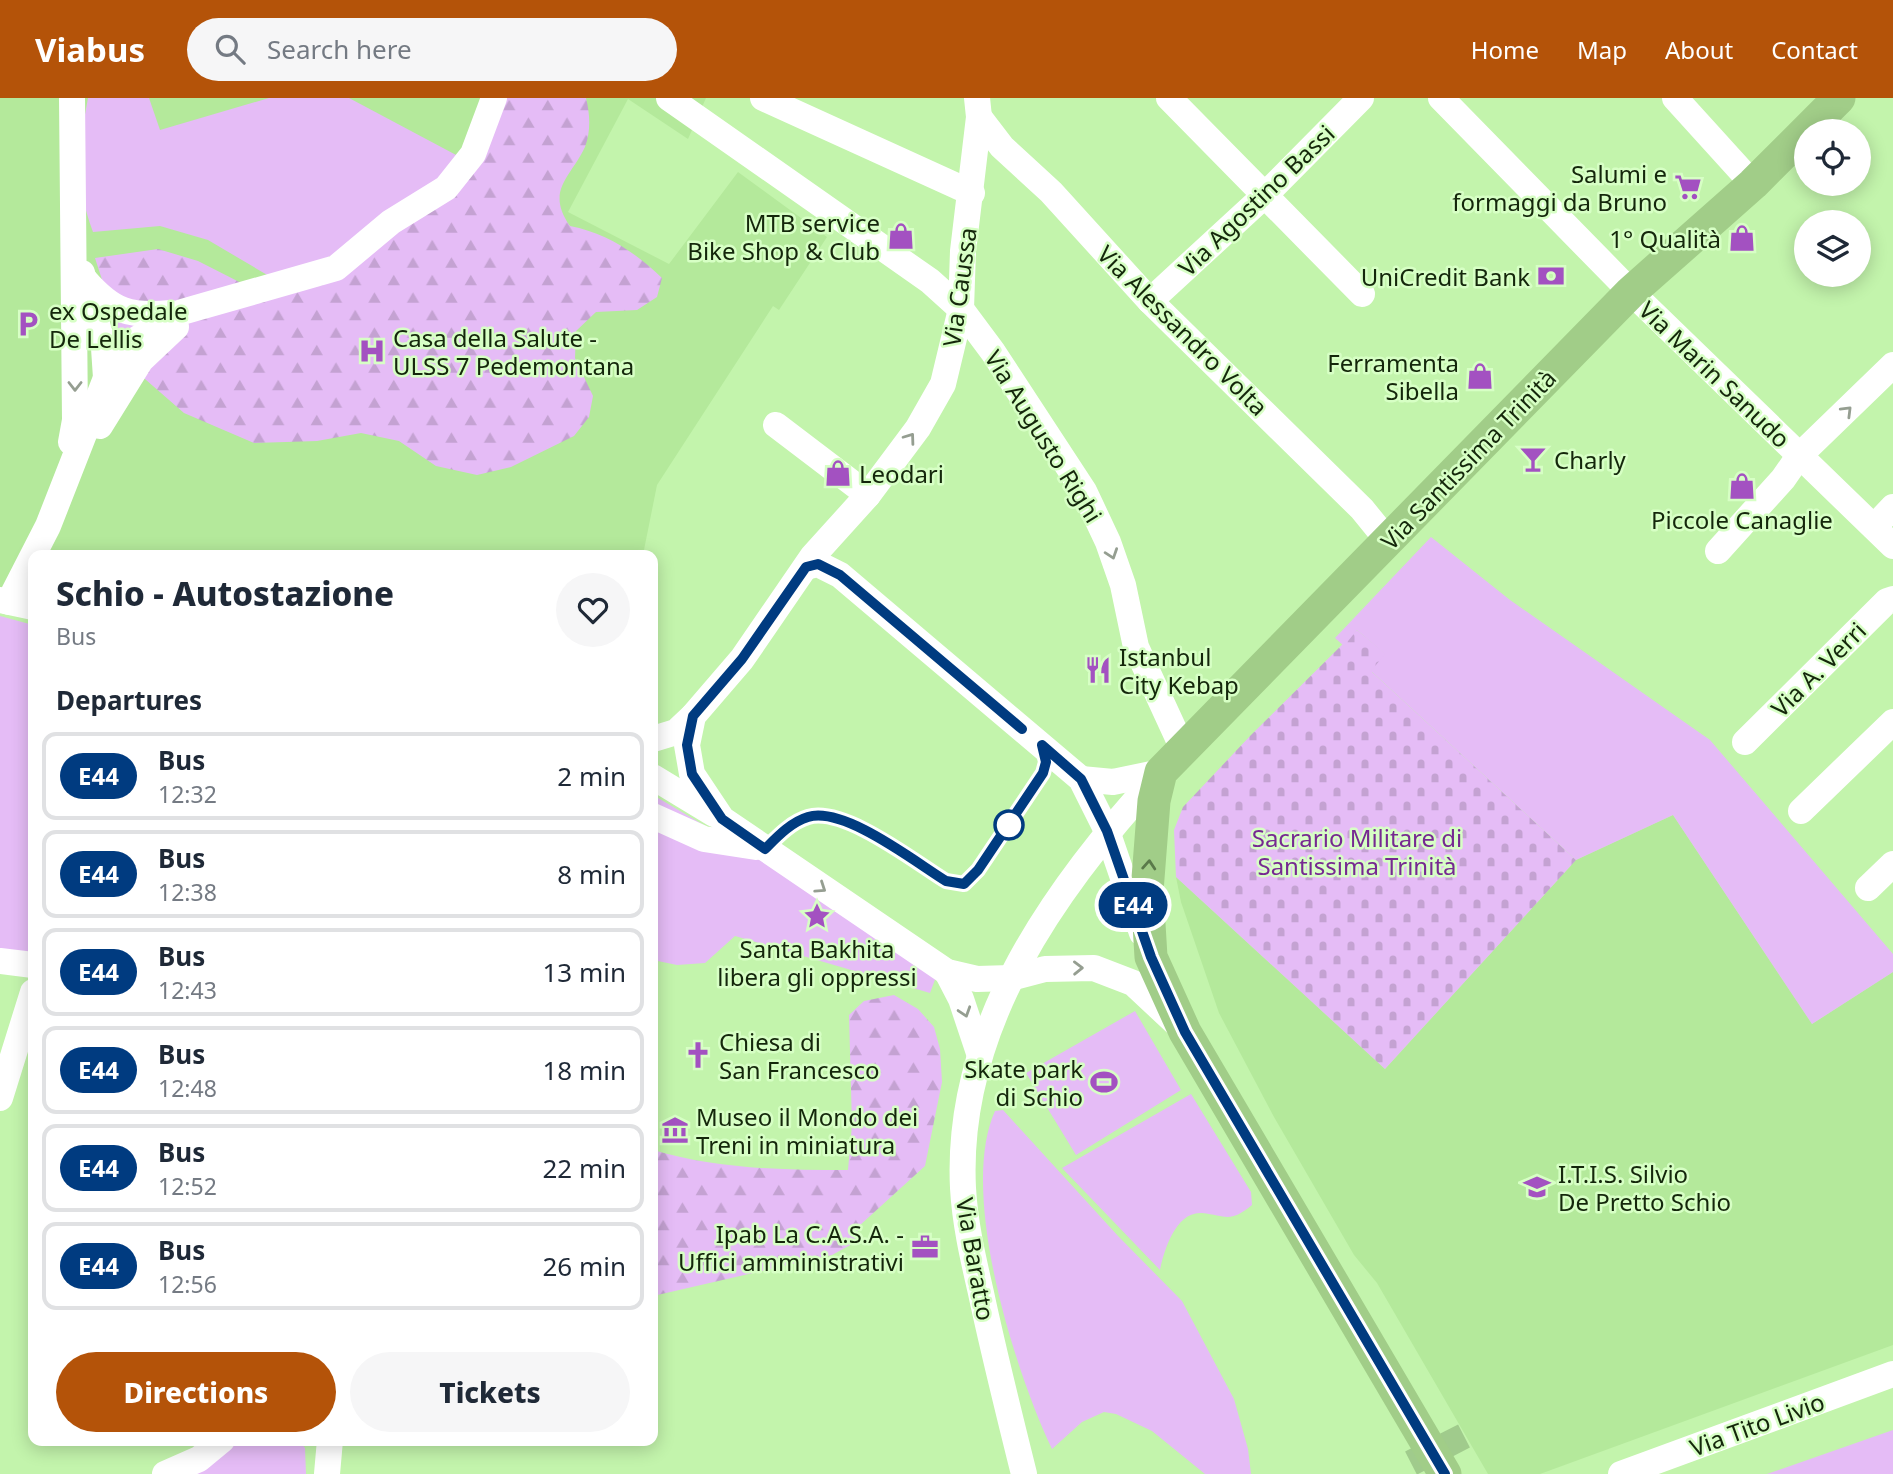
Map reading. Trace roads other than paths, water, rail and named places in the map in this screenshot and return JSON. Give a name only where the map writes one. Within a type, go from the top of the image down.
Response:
[{"type":"main road","name":"Via Santissima Trinità","points":[[1172,761],[1631,292],[1753,184],[1839,98]]},
{"type":"main road","points":[[1172,761],[1154,801],[1147,891],[1151,957],[1185,1032],[1445,1474]]},
{"type":"street","points":[[62,486],[75,420],[72,98]]},
{"type":"street","points":[[84,279],[102,299],[128,313],[145,316],[182,312],[224,302],[336,268],[391,222],[446,188],[473,154],[495,98]]},
{"type":"street","name":"Via Augusto Righi","points":[[670,98],[930,281],[961,309],[993,352],[1084,491],[1108,542],[1123,585],[1136,647],[1172,761]]},
{"type":"street","points":[[763,98],[972,194]]},
{"type":"street","points":[[1169,98],[1362,295]]},
{"type":"street","name":"Via Agostino Bassi","points":[[1150,301],[1264,196],[1361,98]]},
{"type":"street","name":"Via Marin Sanudo","points":[[1441,98],[1631,292],[1893,547]]},
{"type":"street","points":[[1675,98],[1753,184]]},
{"type":"street","name":"Via Caussa","points":[[658,738],[676,733],[742,659],[806,567],[868,495],[918,428],[943,384],[961,309],[963,251],[972,194],[978,107]]},
{"type":"street","name":"Via Alessandro Volta","points":[[978,107],[1002,147],[1051,192],[1150,301],[1362,509],[1388,541]]},
{"type":"street","points":[[75,244],[104,348],[106,378]]},
{"type":"street","points":[[75,459],[99,428],[141,360],[171,330],[224,302]]},
{"type":"street","points":[[37,550],[106,378],[132,342],[182,312]]},
{"type":"street","points":[[1799,456],[1893,366]]},
{"type":"street","points":[[776,425],[868,495]]},
{"type":"street","name":"Via Marin Sanudo","points":[[1718,551],[1783,479],[1799,456]]},
{"type":"street","points":[[1874,527],[1893,507]]},
{"type":"street","points":[[47,550],[48,526]]},
{"type":"street","points":[[806,567],[818,564],[840,575],[1081,779],[1107,831],[1151,957]]},
{"type":"street","points":[[14,603],[28,571]]},
{"type":"street","name":"Via A. Verri","points":[[1745,742],[1893,598]]},
{"type":"street","points":[[693,716],[687,745],[692,774],[722,819]]},
{"type":"street","points":[[1801,811],[1893,722]]},
{"type":"street","points":[[1081,779],[1113,782],[1172,761]]},
{"type":"street","name":"Via Santissima Trinità","points":[[1107,831],[1172,761]]},
{"type":"street","points":[[658,780],[722,819],[947,972],[977,979],[1012,978],[1045,969],[1094,968],[1133,983],[1185,1032]]},
{"type":"street","points":[[658,818],[704,839],[765,849]]},
{"type":"street","name":"Via Baratto","points":[[1024,1474],[968,1232],[963,1188],[964,1149],[979,1054],[1012,978],[1046,919],[1107,831]]},
{"type":"street","points":[[1868,888],[1893,864]]},
{"type":"street","points":[[0,961],[28,964]]},
{"type":"street","name":"Via Baratto","points":[[947,972],[961,999],[979,1054]]},
{"type":"street","points":[[0,1098],[28,1008]]},
{"type":"street","name":"Via Tito Livio","points":[[1621,1474],[1893,1374]]},
{"type":"street","name":"Via Baratto","points":[[1011,1422],[1013,1474]]},
{"type":"street","points":[[165,1474],[199,1459],[215,1446]]},
{"type":"street","points":[[327,1474],[328,1446]]},
{"type":"tunnel","points":[[1411,1463],[1464,1436]]},
{"type":"place","name":"Salumi e formaggi da Bruno","points":[[1688,187]]},
{"type":"place","name":"MTB service Bike Shop & Club","points":[[901,236]]},
{"type":"place","name":"1° Qualità","points":[[1742,238]]},
{"type":"place","name":"UniCredit Bank","points":[[1551,276]]},
{"type":"place","name":"ex Ospedale De Lellis","points":[[28,324]]},
{"type":"place","name":"Casa della Salute - ULSS 7 Pedemontana","points":[[372,351]]},
{"type":"place","name":"Ferramenta Sibella","points":[[1480,376]]},
{"type":"place","name":"Charly","points":[[1533,459]]},
{"type":"place","name":"Leodari","points":[[838,473]]},
{"type":"place","name":"Piccole Canaglie","points":[[1742,486]]},
{"type":"place","name":"Istanbul City Kebap","points":[[1098,670]]},
{"type":"place","name":"Santa Bakhita libera gli oppressi","points":[[817,916]]},
{"type":"place","name":"Chiesa di San Francesco","points":[[698,1055]]},
{"type":"place","name":"Skate park di Schio","points":[[1104,1082]]},
{"type":"place","name":"Museo il Mondo dei Treni in miniatura","points":[[675,1130]]},
{"type":"place","name":"I.T.I.S. Silvio De Pretto Schio","points":[[1537,1187]]},
{"type":"place","name":"Ipab La C.A.S.A. - Uffici amministrativi","points":[[925,1247]]},
{"type":"park label","name":"Sacrario Militare di Santissima Trinità","points":[[1357,851]]}]
